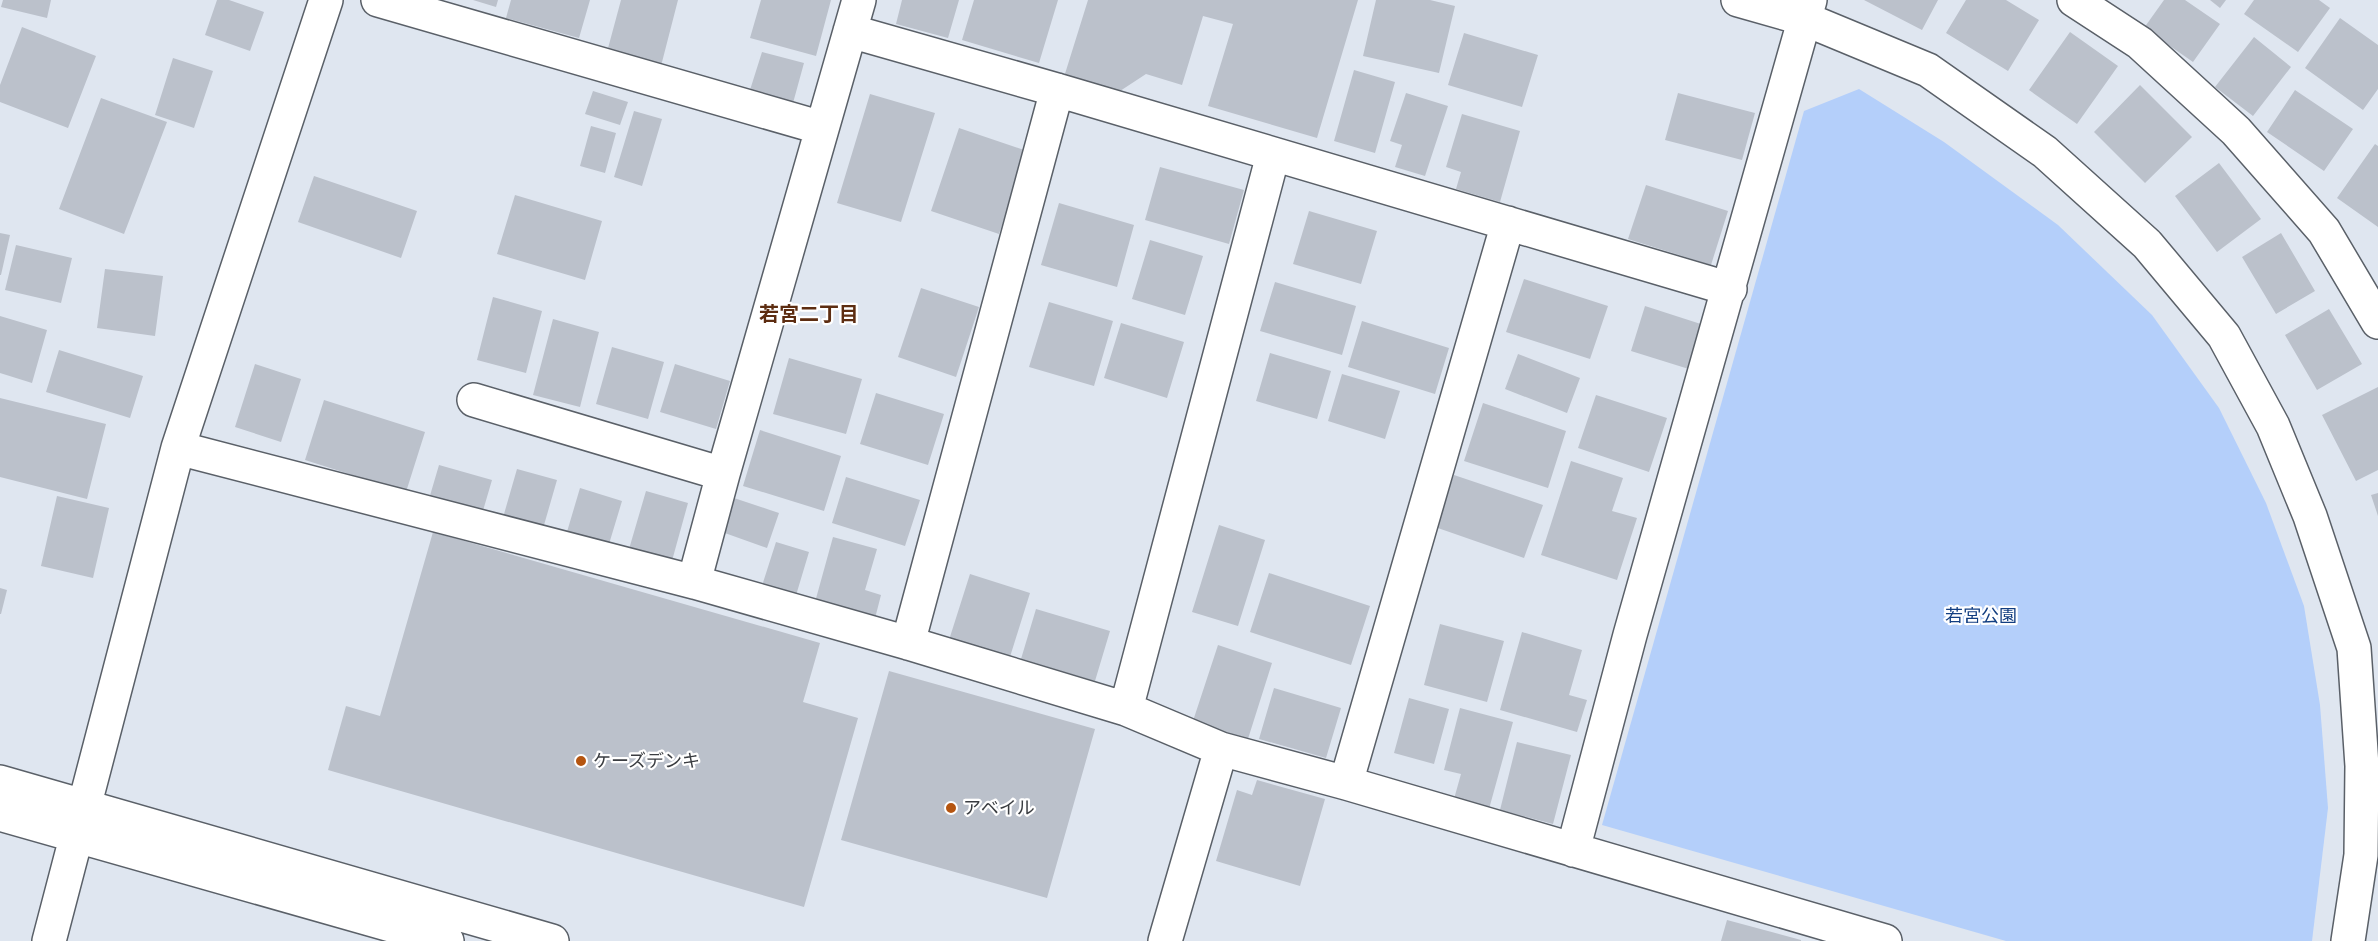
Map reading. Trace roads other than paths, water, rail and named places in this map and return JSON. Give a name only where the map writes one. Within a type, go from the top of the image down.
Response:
[{"type":"street","points":[[49,941],[178,448],[326,0]]},
{"type":"street","points":[[378,0],[822,128]]},
{"type":"street","points":[[1738,0],[1808,10],[1928,70],[2045,152],[2147,244],[2224,336],[2273,426],[2366,645],[2361,855],[2348,941]]},
{"type":"street","points":[[2074,0],[2140,43],[2236,131],[2324,231],[2378,322]]},
{"type":"street","points":[[1573,850],[1630,635],[1808,10]]},
{"type":"street","points":[[694,582],[854,15],[1057,90],[1730,289]]},
{"type":"street","points":[[908,643],[1057,90]]},
{"type":"street","points":[[1126,709],[1273,155]]},
{"type":"street","points":[[1346,783],[1508,223]]},
{"type":"street","points":[[474,400],[723,474]]},
{"type":"street","points":[[178,448],[694,582],[908,643],[1126,709],[1221,749],[1346,783],[1885,941]]},
{"type":"street","points":[[1165,941],[1221,749]]},
{"type":"street","points":[[0,782],[80,822],[447,941]]},
{"type":"street","points":[[0,814],[80,822],[552,941]]},
{"type":"place","name":"ケーズデンキ","points":[[581,761]]},
{"type":"place","name":"アベイル","points":[[951,808]]},
{"type":"district","name":"若宮二丁目","points":[[809,314]]},
{"type":"park label","name":"若宮公園","points":[[1981,616]]}]
